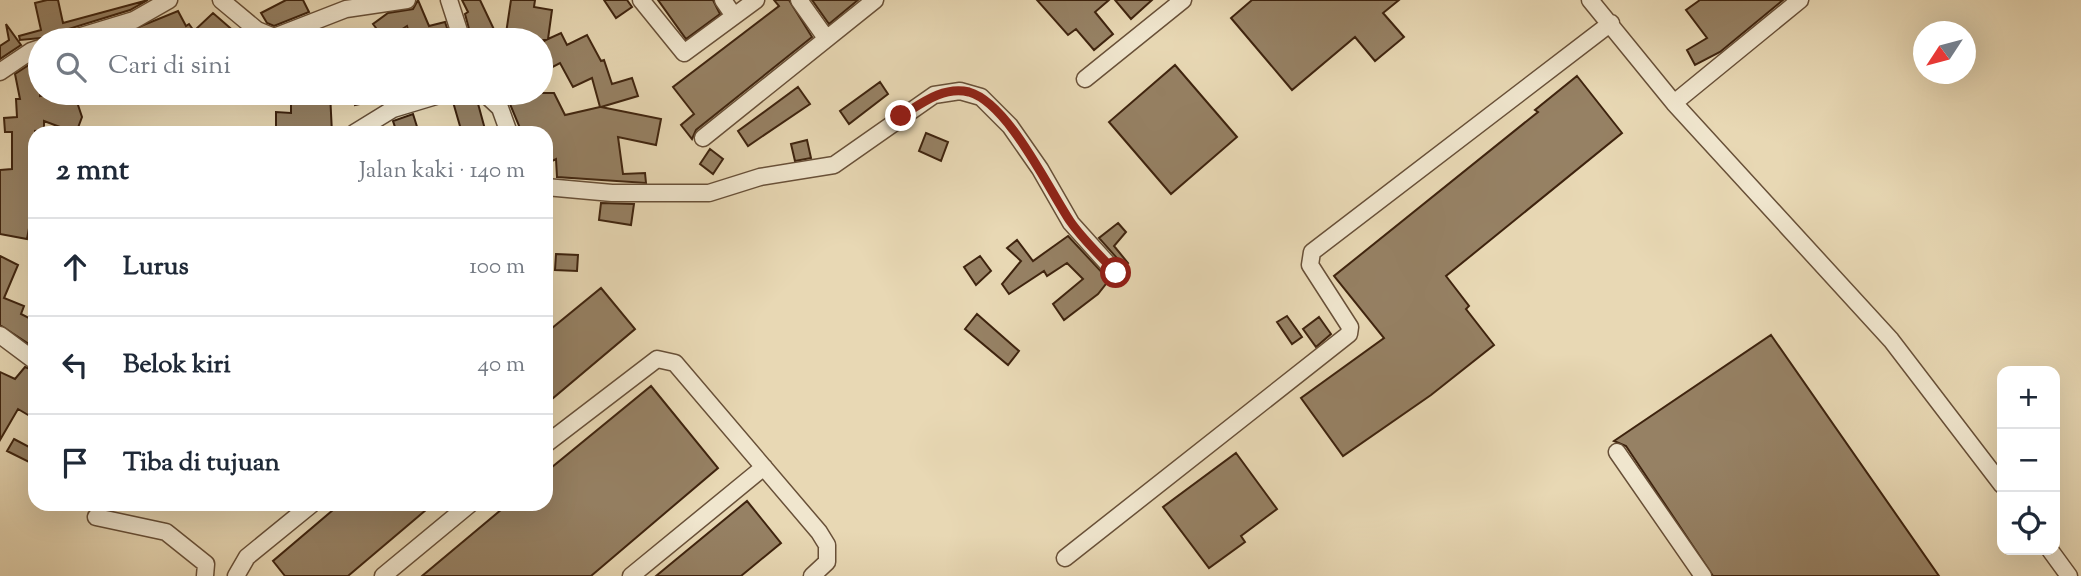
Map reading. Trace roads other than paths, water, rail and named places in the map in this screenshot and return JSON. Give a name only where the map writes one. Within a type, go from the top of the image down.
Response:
[{"type":"street","points":[[108,28],[134,20],[169,0]]},
{"type":"street","points":[[221,0],[255,28]]},
{"type":"street","points":[[297,28],[345,9],[407,0]]},
{"type":"street","points":[[449,0],[458,28]]},
{"type":"street","points":[[641,0],[673,44],[684,53],[756,0]]},
{"type":"street","points":[[723,0],[734,16]]},
{"type":"street","points":[[799,0],[826,38]]},
{"type":"street","points":[[703,138],[875,0]]},
{"type":"street","points":[[1085,79],[1183,0]]},
{"type":"street","points":[[1590,0],[1674,103],[1891,340],[1997,478]]},
{"type":"street","points":[[1674,103],[1800,0]]},
{"type":"street","points":[[1065,558],[1349,334],[1350,327],[1310,265],[1312,253],[1611,23]]},
{"type":"street","points":[[0,72],[28,52]]},
{"type":"street","points":[[553,188],[612,192],[709,193],[760,177],[834,165],[934,95],[960,91],[981,97],[1010,126],[1040,169],[1071,223],[1116,273]]},
{"type":"street","points":[[365,126],[393,109],[406,105]]},
{"type":"street","points":[[497,105],[506,126]]},
{"type":"street","points":[[0,335],[28,356]]},
{"type":"street","points":[[553,439],[657,359],[675,363],[819,532],[827,545],[827,562],[812,576]]},
{"type":"street","points":[[1617,452],[1703,576]]},
{"type":"street","points":[[631,576],[764,467]]},
{"type":"street","points":[[236,576],[247,557],[303,511]]},
{"type":"street","points":[[383,576],[462,511]]},
{"type":"street","points":[[96,517],[166,532],[206,564],[205,576]]},
{"type":"street","points":[[2054,555],[2070,576]]}]
